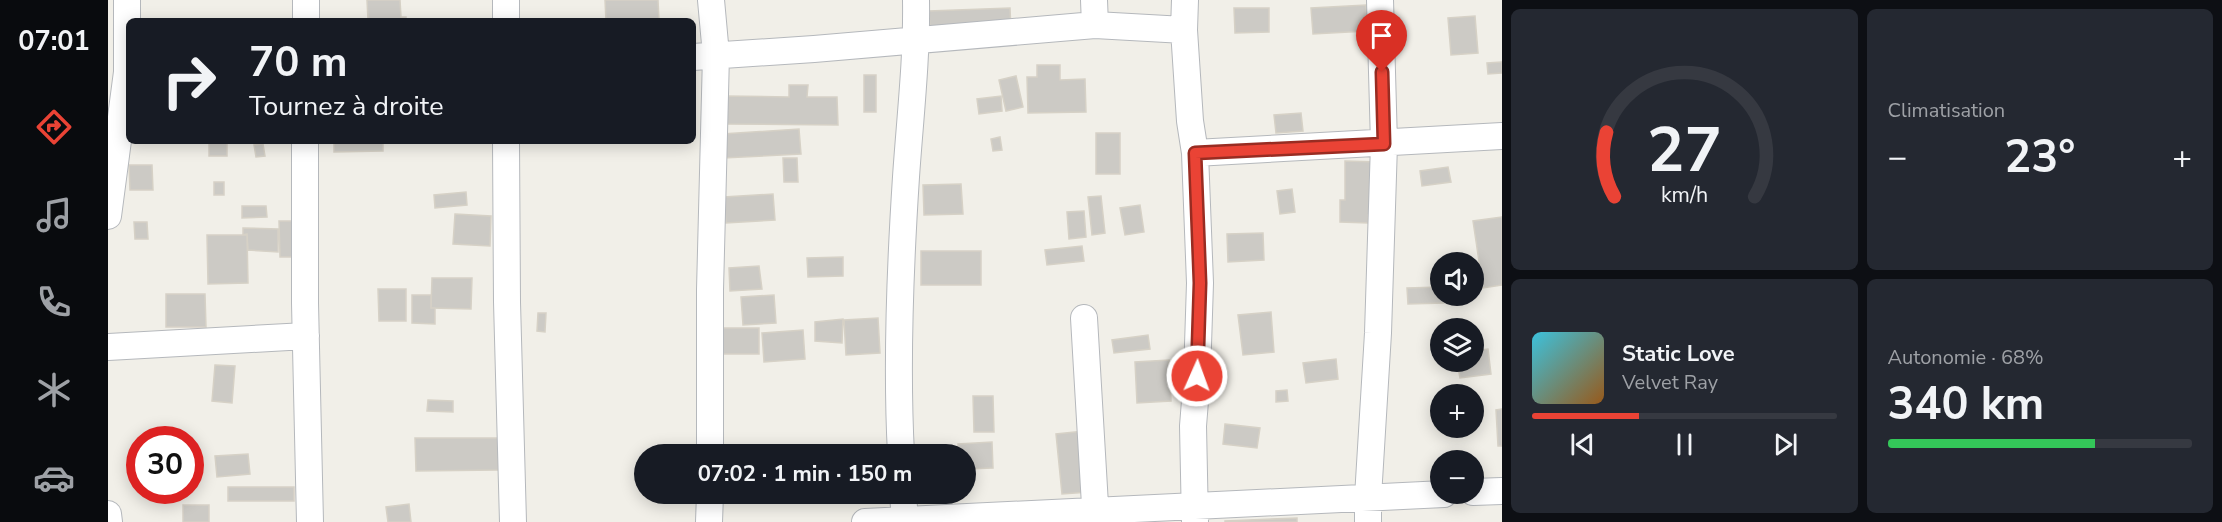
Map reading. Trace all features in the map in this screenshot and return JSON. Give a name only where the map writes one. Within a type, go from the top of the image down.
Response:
[{"type":"street","points":[[108,216],[127,0]]},
{"type":"street","points":[[306,0],[306,18]]},
{"type":"street","points":[[506,0],[506,18]]},
{"type":"street","points":[[710,444],[710,290],[704,56],[711,0]]},
{"type":"street","points":[[901,444],[900,297],[906,178],[917,39],[916,0]]},
{"type":"street","points":[[1185,0],[1184,30],[1190,121],[1195,153],[1200,283],[1197,376],[1192,426],[1195,514]]},
{"type":"street","points":[[1368,510],[1378,333],[1384,144],[1380,0]]},
{"type":"street","points":[[704,56],[917,39],[1094,13],[1184,30]]},
{"type":"street","points":[[1195,153],[1502,136]]},
{"type":"street","points":[[305,144],[310,522]]},
{"type":"street","points":[[506,144],[507,302],[513,522]]},
{"type":"street","points":[[1084,318],[1096,517]]},
{"type":"street","points":[[108,347],[306,336]]},
{"type":"street","points":[[1484,491],[1502,490]]},
{"type":"street","points":[[865,522],[1368,510],[1430,497]]},
{"type":"street","points":[[710,504],[710,522]]},
{"type":"street","points":[[904,504],[905,520]]},
{"type":"street","points":[[108,514],[109,522]]},
{"type":"building","points":[[367,0],[400,0],[401,17],[406,17],[406,18],[368,18]]},
{"type":"building","points":[[605,0],[658,0],[659,18],[606,18]]},
{"type":"building","points":[[1366,5],[1367,31],[1313,34],[1311,8]]},
{"type":"building","points":[[1010,8],[1011,31],[930,33],[929,11]]},
{"type":"building","points":[[1234,8],[1269,8],[1269,32],[1235,33]]},
{"type":"building","points":[[1475,16],[1478,53],[1451,55],[1448,18]]},
{"type":"building","points":[[1502,62],[1502,73],[1488,74],[1487,63]]},
{"type":"building","points":[[1037,65],[1060,65],[1060,80],[1085,79],[1086,112],[1028,113],[1027,77],[1037,77]]},
{"type":"building","points":[[864,75],[876,75],[876,112],[864,112]]},
{"type":"building","points":[[1016,76],[1023,107],[1006,111],[999,80]]},
{"type":"building","points":[[789,85],[808,85],[807,97],[837,97],[838,125],[724,124],[725,96],[789,97]]},
{"type":"building","points":[[1001,96],[1002,111],[979,114],[977,99]]},
{"type":"building","points":[[1301,113],[1303,131],[1276,133],[1274,115]]},
{"type":"building","points":[[799,129],[801,154],[723,158],[722,134]]},
{"type":"building","points":[[1096,133],[1120,133],[1120,174],[1096,174]]},
{"type":"building","points":[[1000,137],[1002,150],[993,151],[991,139]]},
{"type":"building","points":[[209,144],[227,144],[227,156],[209,156]]},
{"type":"building","points":[[263,144],[265,156],[256,157],[254,145]]},
{"type":"building","points":[[334,144],[383,144],[383,151],[334,152]]},
{"type":"building","points":[[783,158],[797,158],[798,182],[784,182]]},
{"type":"building","points":[[1345,161],[1379,162],[1379,215],[1368,215],[1368,223],[1340,222],[1340,200],[1345,200]]},
{"type":"building","points":[[129,165],[152,165],[153,190],[130,190]]},
{"type":"building","points":[[1448,167],[1451,182],[1422,186],[1420,171]]},
{"type":"building","points":[[214,182],[224,182],[224,195],[214,195]]},
{"type":"building","points":[[961,184],[963,214],[924,215],[923,185]]},
{"type":"building","points":[[1292,189],[1295,212],[1280,214],[1277,191]]},
{"type":"building","points":[[466,192],[467,205],[435,208],[434,195]]},
{"type":"building","points":[[773,194],[775,220],[726,223],[724,197]]},
{"type":"building","points":[[1101,196],[1105,233],[1092,235],[1088,197]]},
{"type":"building","points":[[1140,205],[1144,232],[1125,235],[1120,208]]},
{"type":"building","points":[[242,206],[266,206],[267,217],[242,218]]},
{"type":"building","points":[[1084,211],[1086,237],[1069,239],[1067,212]]},
{"type":"building","points":[[455,214],[491,216],[490,246],[453,244]]},
{"type":"building","points":[[1502,217],[1502,285],[1484,288],[1484,252],[1478,252],[1473,221]]},
{"type":"building","points":[[279,221],[295,221],[295,257],[280,257]]},
{"type":"building","points":[[134,222],[147,222],[148,239],[135,239]]},
{"type":"building","points":[[243,228],[278,229],[278,252],[248,250],[247,234],[243,235]]},
{"type":"building","points":[[1263,233],[1264,260],[1228,262],[1227,234]]},
{"type":"building","points":[[207,235],[247,235],[248,283],[208,284]]},
{"type":"building","points":[[1082,246],[1084,261],[1047,265],[1045,250]]},
{"type":"building","points":[[921,251],[981,251],[981,285],[921,285]]},
{"type":"building","points":[[843,257],[843,276],[808,277],[807,258]]},
{"type":"building","points":[[759,266],[762,289],[730,291],[729,268]]},
{"type":"building","points":[[432,278],[472,278],[471,309],[431,308]]},
{"type":"building","points":[[1430,287],[1430,303],[1408,304],[1407,288]]},
{"type":"building","points":[[378,289],[406,289],[406,321],[379,321]]},
{"type":"building","points":[[166,294],[205,294],[206,327],[166,327]]},
{"type":"building","points":[[412,295],[431,295],[431,308],[435,308],[435,324],[412,323]]},
{"type":"building","points":[[774,295],[776,323],[743,325],[741,297]]},
{"type":"building","points":[[1271,312],[1274,352],[1243,355],[1238,315]]},
{"type":"building","points":[[538,313],[546,313],[545,332],[537,331]]},
{"type":"building","points":[[878,318],[880,353],[846,355],[844,320]]},
{"type":"building","points":[[843,319],[842,343],[815,341],[815,322]]},
{"type":"building","points":[[722,328],[759,328],[759,354],[722,354]]},
{"type":"building","points":[[803,330],[805,359],[764,362],[762,333]]},
{"type":"building","points":[[1148,335],[1150,349],[1114,353],[1112,340]]},
{"type":"building","points":[[1488,349],[1491,374],[1460,378],[1459,372],[1484,372],[1484,350]]},
{"type":"building","points":[[1336,359],[1338,379],[1306,383],[1303,363]]},
{"type":"building","points":[[1169,360],[1171,401],[1137,403],[1135,362]]},
{"type":"building","points":[[215,365],[235,366],[232,403],[212,401]]},
{"type":"building","points":[[1287,390],[1288,401],[1276,402],[1276,391]]},
{"type":"building","points":[[973,396],[993,396],[994,432],[974,432]]},
{"type":"building","points":[[428,400],[453,401],[453,412],[427,411]]},
{"type":"building","points":[[1502,409],[1502,446],[1498,446],[1496,410]]},
{"type":"building","points":[[1225,424],[1260,428],[1257,448],[1223,444]]},
{"type":"building","points":[[1084,431],[1089,492],[1062,494],[1056,434]]},
{"type":"building","points":[[415,438],[498,438],[498,470],[416,471]]},
{"type":"building","points":[[992,442],[993,468],[976,469],[976,444],[958,444]]},
{"type":"building","points":[[248,454],[250,474],[217,477],[215,456]]},
{"type":"building","points":[[228,487],[294,487],[294,501],[228,501]]},
{"type":"building","points":[[409,504],[411,522],[388,522],[386,507]]},
{"type":"building","points":[[183,505],[209,505],[209,522],[183,522]]},
{"type":"building","points":[[1297,518],[1297,522],[1225,522],[1225,521]]},
{"type":"route","points":[[1197,376],[1200,283],[1195,153],[1384,144],[1382,72]]}]
